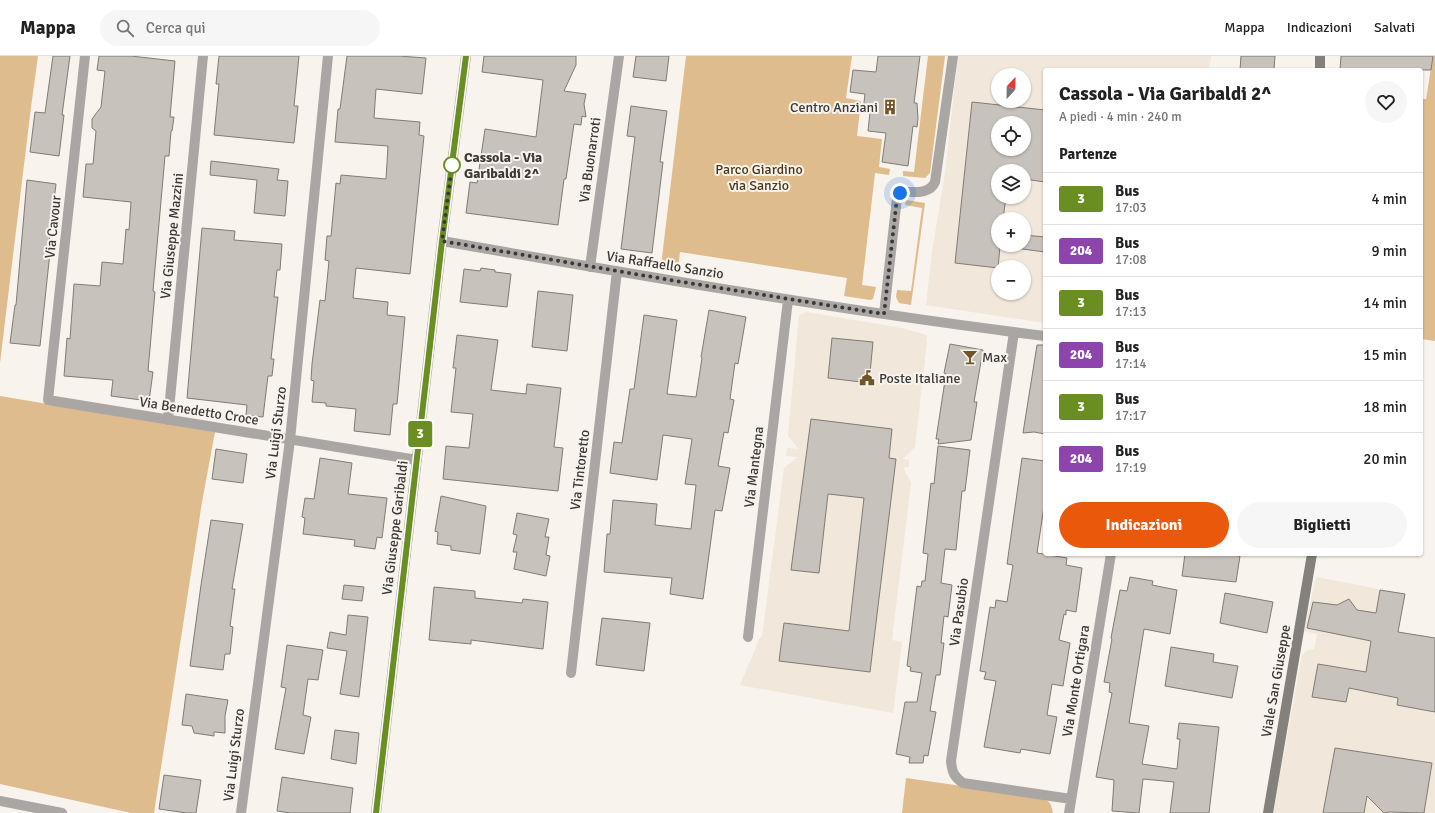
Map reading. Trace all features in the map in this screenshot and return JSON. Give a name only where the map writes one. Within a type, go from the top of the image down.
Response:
[{"type":"main road","points":[[1320,56],[1320,68]]},
{"type":"main road","name":"Viale San Giuseppe","points":[[1268,813],[1312,556]]},
{"type":"street","name":"Via Cavour","points":[[48,400],[85,56]]},
{"type":"street","name":"Via Giuseppe Mazzini","points":[[168,420],[203,56]]},
{"type":"street","name":"Via Luigi Sturzo","points":[[241,813],[290,440],[328,56]]},
{"type":"street","name":"Via Giuseppe Garibaldi","points":[[376,813],[442,241],[466,56]]},
{"type":"street","name":"Via Buonarroti","points":[[590,267],[619,56]]},
{"type":"street","points":[[884,314],[897,198],[900,193],[926,191],[935,182],[953,56]]},
{"type":"street","name":"Via Raffaello Sanzio","points":[[442,241],[788,300],[1043,336]]},
{"type":"street","name":"Via Tintoretto","points":[[571,673],[617,271]]},
{"type":"street","name":"Via Mantegna","points":[[748,637],[788,300]]},
{"type":"street","name":"Via Pasubio","points":[[1014,332],[951,761],[952,768],[957,779],[963,783],[1071,799]]},
{"type":"street","name":"Via Benedetto Croce","points":[[48,400],[417,460]]},
{"type":"street","name":"Via Monte Ortigara","points":[[1069,813],[1111,556]]},
{"type":"street","points":[[0,801],[62,813]]},
{"type":"shaded area","points":[[958,56],[1211,56],[1209,68],[1043,68],[1043,323],[926,305],[932,252],[945,173]]},
{"type":"shaded area","points":[[806,312],[902,328],[927,335],[915,447],[903,459],[909,460],[909,467],[903,467],[911,483],[892,640],[902,642],[893,713],[740,685],[760,637],[762,637],[784,468],[798,457],[786,456],[787,448],[799,449],[788,436],[799,315]]},
{"type":"shaded area","points":[[1316,577],[1405,594],[1398,632],[1435,638],[1435,813],[1273,813],[1302,655],[1306,651],[1314,649],[1317,634],[1304,631]]},
{"type":"green space","points":[[0,56],[38,56],[0,363]]},
{"type":"green space","name":"Parco Giardino via Sanzio","points":[[686,56],[852,56],[846,98],[861,101],[857,136],[882,139],[879,167],[890,169],[889,175],[875,173],[862,285],[876,287],[873,299],[870,300],[844,296],[847,278],[680,252],[678,269],[661,266]]},
{"type":"green space","points":[[928,56],[945,56],[930,173],[925,178],[903,176],[903,171],[914,172]]},
{"type":"green space","points":[[1433,56],[1435,56],[1435,341],[1423,339],[1423,99],[1426,99]]},
{"type":"green space","points":[[906,200],[925,203],[911,305],[899,303],[896,297],[897,290],[911,291],[922,208],[905,205]]},
{"type":"green space","points":[[0,396],[215,432],[202,502],[154,813],[131,813],[0,784]]},
{"type":"green space","points":[[906,778],[1038,797],[1049,802],[1052,806],[1053,813],[902,813]]},
{"type":"building","points":[[53,56],[70,56],[62,115],[64,115],[59,156],[30,152],[35,112],[45,113]]},
{"type":"building","points":[[99,56],[131,56],[175,61],[170,117],[174,117],[169,156],[165,156],[153,291],[155,292],[148,371],[153,372],[149,401],[111,396],[113,380],[64,376],[67,338],[70,339],[74,284],[100,286],[102,262],[123,264],[126,229],[129,230],[131,202],[83,197],[86,164],[93,164],[96,131],[92,128],[92,119],[101,107],[105,71],[97,70]]},
{"type":"building","points":[[219,56],[299,56],[294,106],[298,106],[294,143],[214,135],[219,84],[216,84]]},
{"type":"building","points":[[347,56],[399,56],[426,58],[422,94],[376,89],[374,118],[420,122],[419,135],[424,136],[410,274],[356,268],[353,298],[388,302],[387,315],[405,317],[397,404],[393,404],[390,435],[354,431],[356,409],[326,406],[326,403],[312,402],[314,381],[311,380],[312,364],[320,300],[325,301],[329,261],[325,260],[327,236],[331,236],[336,183],[340,184],[341,175],[386,179],[388,146],[335,142],[338,109],[340,109]]},
{"type":"building","points":[[484,56],[576,56],[576,65],[564,91],[586,94],[584,104],[586,117],[582,116],[581,125],[574,124],[566,179],[564,179],[558,225],[466,213],[470,182],[477,183],[485,129],[536,137],[543,80],[482,72]]},
{"type":"building","points":[[636,56],[669,56],[666,81],[633,77]]},
{"type":"building","name":"Centro Anziani","points":[[878,56],[920,56],[914,103],[917,103],[918,118],[917,127],[913,126],[908,166],[882,162],[886,133],[868,131],[870,112],[863,111],[865,94],[850,92],[853,70],[876,72]]},
{"type":"building","points":[[1241,56],[1275,56],[1274,68],[1240,68]]},
{"type":"building","points":[[1341,56],[1433,56],[1431,70],[1423,70],[1423,68],[1340,68]]},
{"type":"building","points":[[972,102],[991,104],[991,108],[1027,108],[1043,110],[1043,182],[1031,180],[1031,164],[991,164],[991,204],[1005,204],[1004,212],[991,212],[991,252],[999,252],[999,260],[991,260],[991,267],[955,263]]},
{"type":"building","points":[[631,106],[667,111],[660,162],[663,162],[652,253],[621,249],[635,137],[627,136]]},
{"type":"building","points":[[211,161],[279,169],[277,180],[288,181],[285,216],[254,213],[257,180],[210,175]]},
{"type":"building","points":[[27,180],[56,184],[40,346],[10,343],[16,305]]},
{"type":"building","points":[[202,228],[235,231],[234,240],[282,244],[280,270],[277,270],[274,297],[278,297],[271,359],[274,359],[272,376],[268,376],[263,417],[246,415],[247,405],[187,398]]},
{"type":"building","points":[[1031,236],[1043,237],[1043,252],[1031,250]]},
{"type":"building","points":[[481,268],[511,274],[507,307],[460,302],[464,269],[480,271]]},
{"type":"building","points":[[538,291],[573,295],[567,351],[532,347]]},
{"type":"building","points":[[709,310],[746,317],[738,364],[735,363],[730,399],[734,400],[728,433],[724,432],[718,466],[730,468],[722,511],[715,510],[703,599],[670,594],[672,578],[604,572],[607,534],[610,534],[613,500],[657,504],[655,525],[691,529],[696,485],[685,484],[692,439],[663,435],[657,480],[610,473],[614,442],[622,443],[630,389],[634,389],[644,315],[677,320],[667,394],[696,397]]},
{"type":"building","points":[[457,335],[498,340],[491,390],[526,394],[527,384],[561,388],[554,447],[563,448],[558,491],[443,479],[446,446],[469,448],[473,414],[451,412],[456,368],[453,368]]},
{"type":"building","points":[[832,338],[873,342],[869,383],[828,378]]},
{"type":"building","points":[[950,344],[983,350],[974,402],[977,402],[971,440],[938,444],[939,439],[936,439],[946,374],[944,373]]},
{"type":"building","points":[[1037,345],[1043,345],[1043,434],[1034,432],[1023,433]]},
{"type":"building","points":[[811,419],[892,429],[889,458],[896,459],[870,672],[779,661],[784,623],[849,631],[864,498],[828,494],[819,573],[791,570]]},
{"type":"building","points":[[938,446],[970,450],[965,491],[962,491],[956,550],[945,549],[941,583],[952,585],[948,617],[944,616],[941,643],[944,643],[940,675],[936,675],[930,711],[936,712],[928,756],[924,755],[923,763],[909,763],[910,757],[896,754],[905,702],[917,702],[922,673],[910,671],[911,667],[907,666],[917,586],[921,587],[922,581],[925,581],[928,554],[923,553],[931,483],[934,484]]},
{"type":"building","points":[[216,449],[247,454],[243,483],[212,479]]},
{"type":"building","points":[[320,458],[352,463],[348,494],[387,498],[382,538],[377,537],[375,549],[354,546],[355,540],[303,534],[305,518],[302,517],[305,498],[314,499]]},
{"type":"building","points":[[1022,458],[1043,461],[1043,513],[1037,553],[1043,554],[1043,556],[1067,558],[1066,565],[1082,568],[1076,612],[1066,610],[1059,640],[1070,643],[1063,686],[1052,684],[1047,715],[1057,717],[1050,754],[1021,749],[1020,753],[984,747],[996,681],[984,679],[986,672],[980,671],[990,607],[995,608],[996,600],[1007,602],[1013,565],[1007,564]]},
{"type":"building","points":[[441,496],[486,506],[480,554],[451,550],[451,546],[437,544],[438,532],[435,531]]},
{"type":"building","points":[[517,513],[549,519],[545,537],[549,537],[546,555],[550,556],[546,576],[514,569],[517,552],[513,552],[517,535],[513,534]]},
{"type":"building","points":[[211,520],[243,524],[232,589],[235,589],[230,626],[233,627],[230,654],[225,654],[223,670],[190,666]]},
{"type":"building","points":[[1185,556],[1240,556],[1236,582],[1182,576]]},
{"type":"building","points":[[1130,577],[1153,581],[1152,585],[1177,590],[1170,634],[1144,629],[1129,723],[1149,726],[1142,764],[1177,769],[1180,739],[1177,739],[1179,723],[1219,727],[1209,813],[1170,813],[1174,782],[1143,779],[1139,813],[1112,811],[1114,780],[1096,777],[1112,693],[1109,692],[1110,683],[1104,682],[1111,638],[1120,590],[1127,591]]},
{"type":"building","points":[[344,585],[364,587],[362,601],[342,599]]},
{"type":"building","points":[[434,587],[475,591],[475,598],[522,603],[523,599],[548,602],[543,649],[471,640],[471,644],[429,640]]},
{"type":"building","points":[[1380,590],[1405,594],[1398,632],[1435,638],[1435,712],[1397,705],[1398,698],[1349,688],[1346,702],[1312,697],[1318,664],[1366,672],[1371,641],[1307,628],[1313,602],[1337,605],[1349,599],[1357,610],[1376,613]]},
{"type":"building","points":[[1225,593],[1273,602],[1267,633],[1220,623]]},
{"type":"building","points":[[348,615],[368,617],[359,697],[340,694],[347,651],[327,648],[330,632],[346,635]]},
{"type":"building","points":[[602,618],[650,623],[644,671],[596,665]]},
{"type":"building","points":[[287,645],[323,650],[318,680],[308,679],[303,715],[311,717],[304,754],[275,749],[286,688],[281,687]]},
{"type":"building","points":[[1171,647],[1214,654],[1213,662],[1238,666],[1232,698],[1165,686]]},
{"type":"building","points":[[186,694],[228,700],[225,716],[225,733],[214,732],[214,736],[194,733],[192,726],[182,725]]},
{"type":"building","points":[[335,730],[359,733],[356,764],[331,759]]},
{"type":"building","points":[[1335,748],[1432,763],[1424,813],[1384,813],[1367,796],[1364,813],[1323,813]]},
{"type":"building","points":[[164,775],[201,780],[196,813],[159,809]]},
{"type":"building","points":[[282,777],[353,788],[350,813],[291,813],[277,811]]},
{"type":"bus line","name":"3","points":[[376,813],[442,241],[466,56]]},
{"type":"place","name":"Centro Anziani","points":[[890,107]]},
{"type":"place","name":"Cassola - Via Garibaldi 2^","points":[[452,165]]},
{"type":"place","name":"Max","points":[[970,357]]},
{"type":"place","name":"Poste Italiane","points":[[867,378]]},
{"type":"route","points":[[452,165],[442,241],[788,300],[884,314],[897,198],[900,193]]}]
